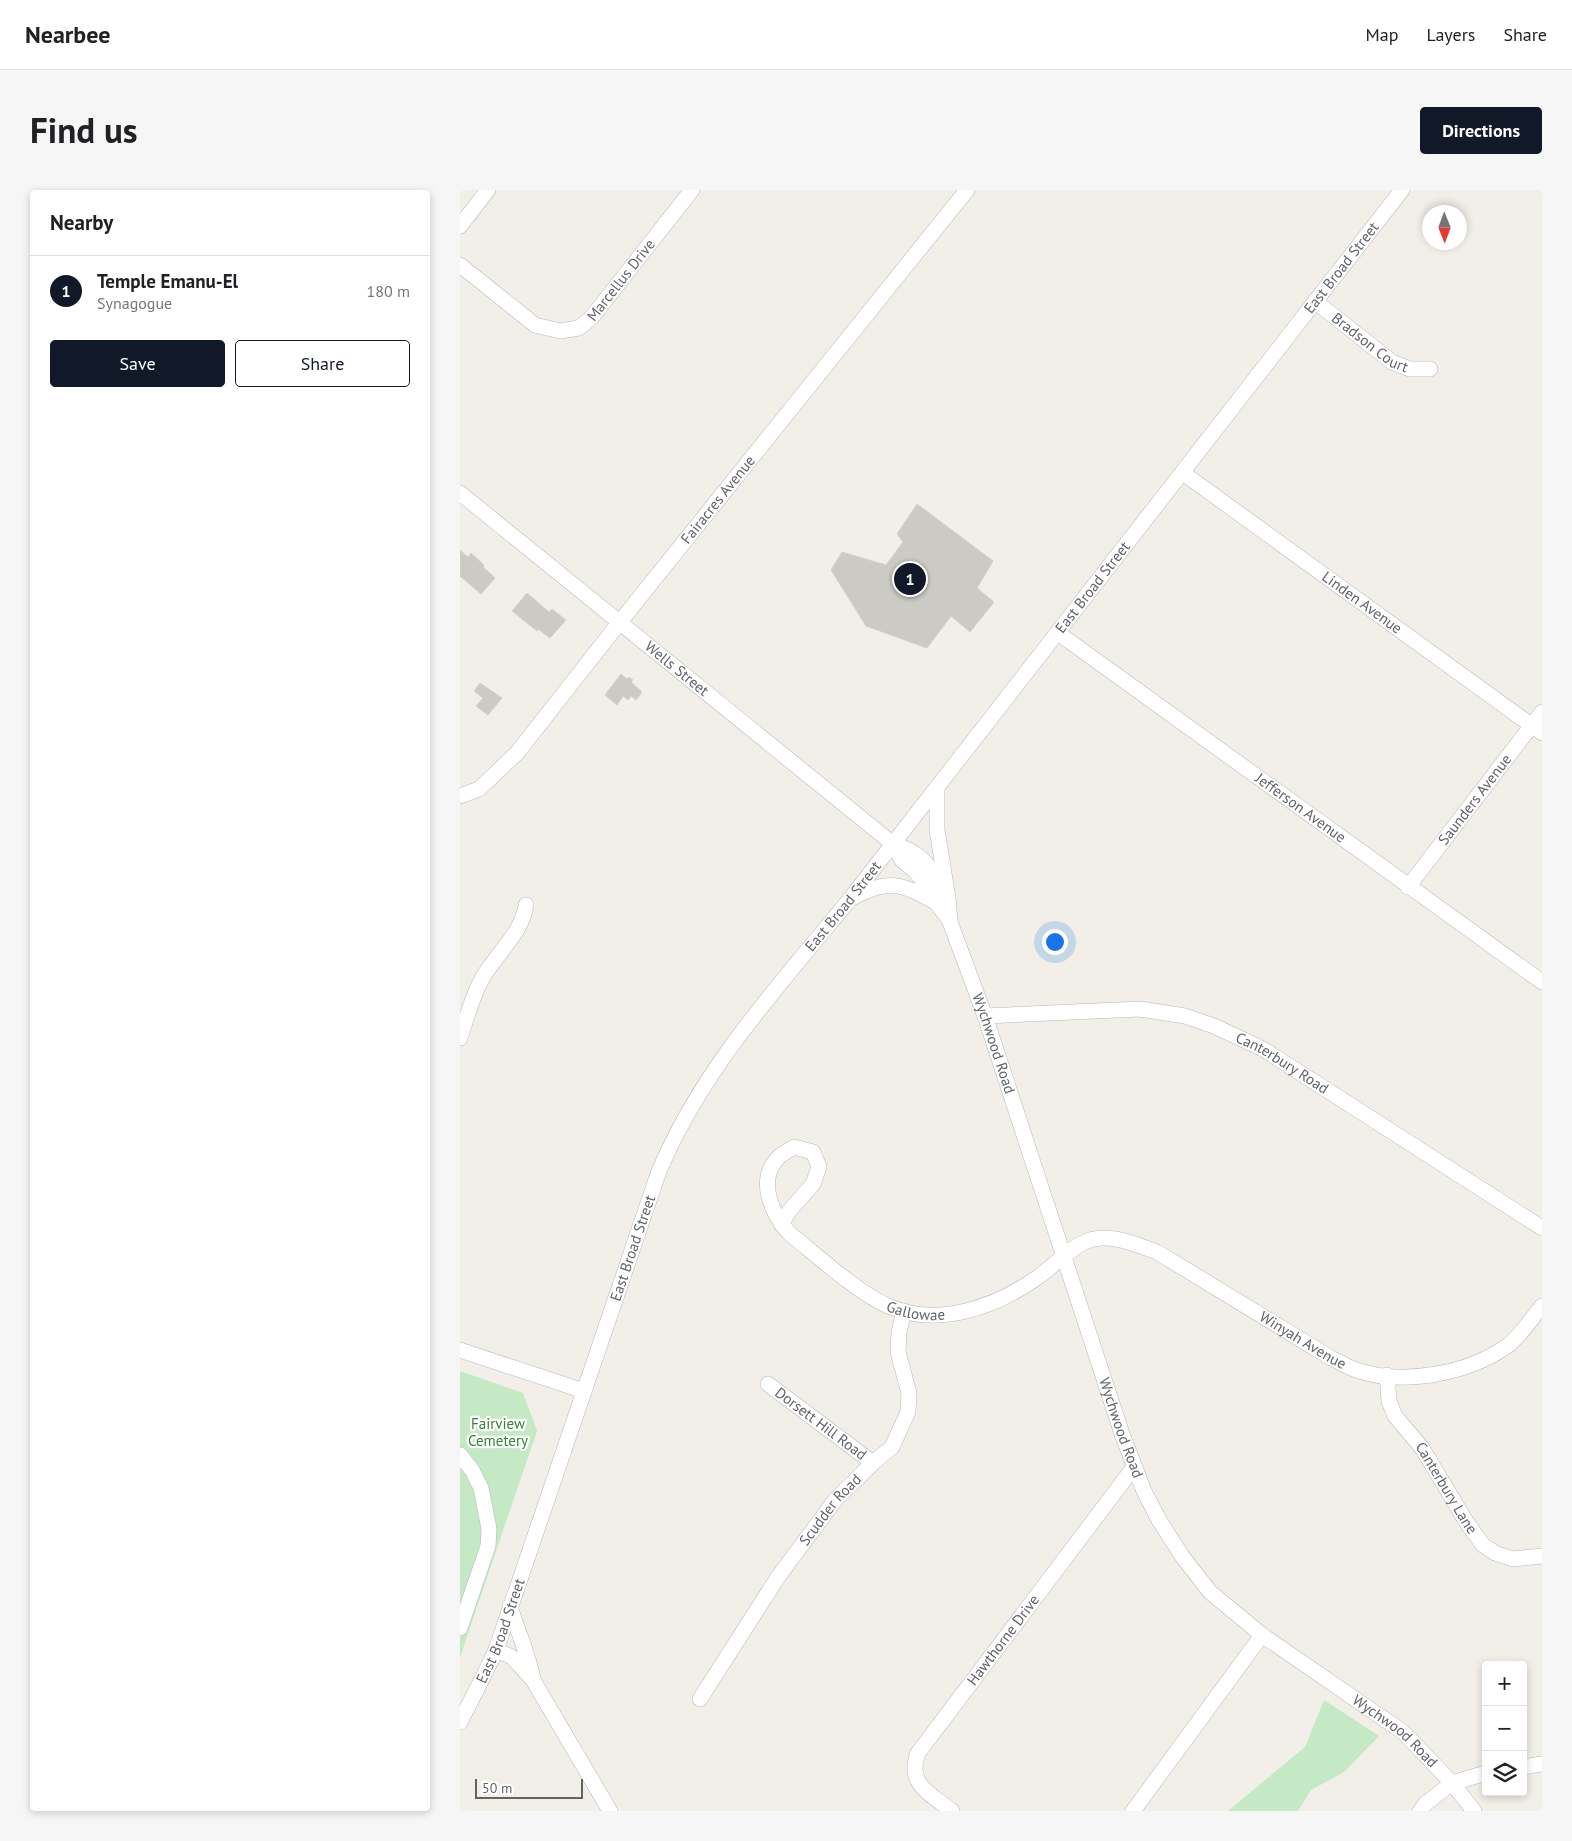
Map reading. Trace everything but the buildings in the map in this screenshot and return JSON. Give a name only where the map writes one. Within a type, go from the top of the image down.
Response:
[{"type":"street","points":[[460,226],[488,190]]},
{"type":"street","name":"Marcellus Drive","points":[[460,266],[535,325],[560,331],[579,328],[592,317],[692,190]]},
{"type":"street","name":"Fairacres Avenue","points":[[460,796],[479,789],[517,753],[618,623],[967,190]]},
{"type":"street","name":"East Broad Street","points":[[460,1722],[496,1650],[658,1174],[681,1124],[711,1075],[760,1008],[850,899],[1402,190]]},
{"type":"street","name":"Bradson Court","points":[[1316,302],[1392,362],[1410,369],[1430,370]]},
{"type":"street","name":"Linden Avenue","points":[[1183,473],[1537,729]]},
{"type":"street","name":"Wells Street","points":[[460,493],[893,844]]},
{"type":"street","name":"Jefferson Avenue","points":[[1058,633],[1542,982]]},
{"type":"street","name":"Saunders Avenue","points":[[1408,886],[1537,729],[1542,712]]},
{"type":"street","name":"Wychwood Road","points":[[937,788],[937,830],[942,900],[985,1016],[1122,1434],[1144,1491],[1159,1520],[1182,1556],[1210,1592],[1262,1636],[1403,1732],[1452,1783],[1474,1811]]},
{"type":"street","name":"Wychwood Road","points":[[893,844],[902,860],[942,900]]},
{"type":"street","name":"Wychwood Road","points":[[850,899],[871,888],[897,886],[942,900]]},
{"type":"street","points":[[460,1038],[475,992],[484,975],[521,923],[526,905]]},
{"type":"street","name":"Canterbury Road","points":[[985,1016],[1140,1009],[1184,1016],[1214,1026],[1263,1049],[1542,1228]]},
{"type":"street","name":"Gallowae","points":[[781,1224],[790,1210],[813,1184],[819,1167],[813,1152],[794,1147],[778,1158],[770,1171],[767,1187],[772,1205],[781,1224],[790,1234],[853,1284],[887,1305],[904,1311],[936,1315],[965,1312],[1000,1300],[1038,1277],[1063,1257]]},
{"type":"street","name":"Winyah Avenue","points":[[1063,1257],[1087,1241],[1105,1238],[1134,1244],[1157,1252],[1331,1358],[1359,1371],[1387,1375],[1412,1377],[1465,1367],[1487,1358],[1509,1345],[1542,1306]]},
{"type":"street","name":"Scudder Road","points":[[700,1699],[778,1577],[836,1499],[892,1447],[908,1412],[909,1393],[898,1352],[899,1332],[904,1311]]},
{"type":"street","points":[[460,1350],[584,1391]]},
{"type":"street","name":"Canterbury Lane","points":[[1387,1375],[1389,1401],[1395,1416],[1422,1448],[1467,1523],[1483,1545],[1495,1553],[1513,1559],[1542,1556]]},
{"type":"street","name":"Dorsett Hill Road","points":[[768,1384],[873,1463]]},
{"type":"street","points":[[460,1455],[472,1470],[481,1488],[489,1529],[488,1546],[460,1628]]},
{"type":"street","name":"Hawthorne Drive","points":[[952,1811],[920,1786],[915,1778],[915,1761],[918,1753],[1134,1467]]},
{"type":"street","points":[[510,1606],[514,1622],[530,1661],[533,1680]]},
{"type":"street","points":[[1133,1811],[1262,1636]]},
{"type":"street","points":[[496,1650],[512,1657],[533,1680],[610,1811]]},
{"type":"street","points":[[1527,1766],[1542,1764]]},
{"type":"street","points":[[1420,1811],[1425,1804],[1452,1783],[1482,1774]]},
{"type":"green space","name":"Fairview Cemetery","points":[[460,1371],[523,1393],[537,1431],[460,1657]]},
{"type":"green space","points":[[1324,1700],[1379,1736],[1344,1772],[1311,1790],[1298,1811],[1228,1811],[1305,1747]]},
{"type":"place","name":"Temple Emanu-El","points":[[910,579]]}]
